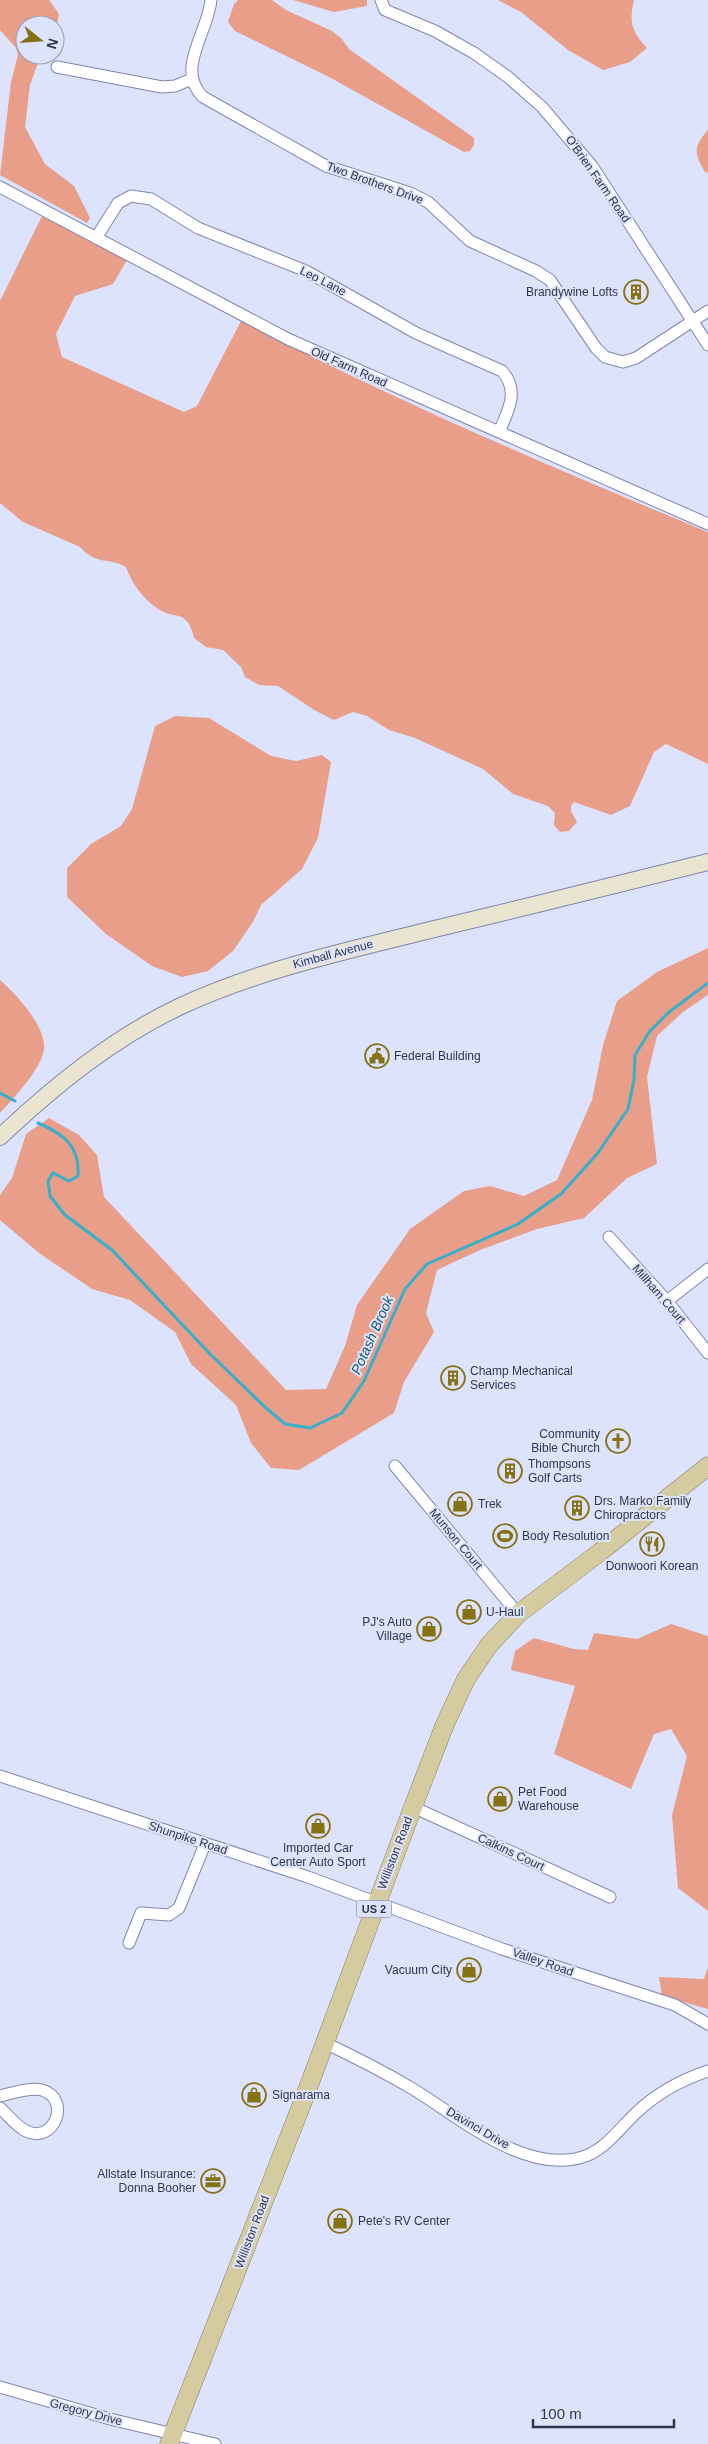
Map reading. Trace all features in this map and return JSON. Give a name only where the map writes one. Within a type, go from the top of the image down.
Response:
[{"type":"main road","name":"Kimball Avenue","points":[[0,1137],[54,1088],[114,1044],[180,1006],[216,991],[263,974],[326,956],[708,862]]},
{"type":"main road","name":"Williston Road","points":[[171,2439],[325,2044],[376,1902],[445,1724],[466,1679],[489,1645],[518,1614],[708,1466]]},
{"type":"street","points":[[57,67],[162,87],[175,86],[192,79],[191,64],[207,22],[211,0]]},
{"type":"street","name":"O'Brien Farm Road","points":[[380,0],[385,10],[434,31],[485,61],[520,87],[542,107],[592,166],[708,345]]},
{"type":"street","name":"Two Brothers Drive","points":[[192,79],[195,88],[203,97],[221,108],[326,166],[419,196],[437,208],[470,241],[529,267],[547,278],[558,290],[596,348],[605,357],[617,362],[629,361],[708,312]]},
{"type":"street","name":"Old Farm Road","points":[[0,187],[288,339],[708,524]]},
{"type":"street","name":"Leo Lane","points":[[96,238],[118,203],[131,196],[145,197],[212,235],[324,280],[416,333],[502,371],[511,383],[512,398],[499,432]]},
{"type":"street","name":"Millham Court","points":[[609,1238],[667,1301],[708,1352]]},
{"type":"street","points":[[667,1301],[708,1269]]},
{"type":"street","name":"Munson Court","points":[[394,1466],[518,1614]]},
{"type":"street","name":"Shunpike Road","points":[[0,1776],[308,1877],[376,1902]]},
{"type":"street","name":"Calkins Court","points":[[413,1807],[610,1897]]},
{"type":"street","points":[[129,1943],[141,1913],[168,1915],[179,1908],[205,1844]]},
{"type":"street","name":"Valley Road","points":[[376,1902],[511,1952],[675,2006],[708,2024]]},
{"type":"street","name":"Davinci Drive","points":[[325,2044],[397,2079],[506,2146],[535,2157],[557,2161],[578,2158],[596,2150],[661,2093],[687,2079],[708,2071]]},
{"type":"street","points":[[0,2096],[40,2090],[52,2096],[57,2104],[58,2113],[53,2126],[45,2132],[36,2134],[23,2130],[0,2108]]},
{"type":"street","name":"Gregory Drive","points":[[0,2387],[171,2439],[215,2444]]},
{"type":"shaded area","points":[[0,0],[49,0],[59,14],[15,15],[15,47],[0,30]]},
{"type":"shaded area","points":[[238,0],[272,0],[286,10],[332,31],[342,39],[349,49],[474,138],[474,145],[470,151],[464,152],[331,78],[235,31],[228,22],[234,4]]},
{"type":"shaded area","points":[[293,0],[367,0],[367,6],[334,12]]},
{"type":"shaded area","points":[[498,0],[634,0],[633,26],[647,48],[630,62],[603,70],[568,50],[521,12]]},
{"type":"shaded area","points":[[15,65],[37,65],[30,85],[25,127],[45,164],[74,186],[90,218],[87,223],[0,175],[11,82]]},
{"type":"shaded area","points":[[708,130],[708,173],[705,172],[701,165],[697,150],[700,141]]},
{"type":"shaded area","points":[[42,216],[127,260],[113,284],[75,296],[56,334],[62,357],[184,412],[197,406],[241,321],[414,405],[590,483],[708,532],[708,764],[666,744],[654,752],[630,806],[611,815],[574,802],[571,806],[571,811],[577,822],[569,831],[560,832],[554,825],[555,813],[548,806],[513,794],[483,769],[415,738],[389,730],[367,716],[353,712],[334,720],[316,711],[278,686],[259,685],[245,677],[241,667],[223,650],[206,647],[194,638],[188,622],[184,618],[163,612],[147,600],[134,584],[126,567],[92,557],[80,547],[23,522],[0,503],[0,301]]},
{"type":"shaded area","points":[[175,716],[209,718],[271,756],[296,761],[322,755],[331,762],[318,838],[302,869],[261,905],[253,922],[233,951],[208,971],[182,977],[152,966],[106,934],[67,897],[67,868],[91,844],[121,826],[132,809],[155,726]]},
{"type":"shaded area","points":[[708,948],[708,995],[683,1012],[657,1036],[647,1077],[657,1164],[627,1178],[584,1218],[537,1229],[480,1250],[437,1270],[426,1313],[434,1332],[404,1382],[394,1413],[299,1470],[271,1468],[251,1443],[236,1405],[191,1364],[175,1332],[130,1300],[92,1289],[39,1253],[0,1220],[0,1195],[12,1178],[26,1134],[49,1118],[79,1135],[97,1155],[104,1197],[286,1390],[326,1389],[345,1346],[357,1305],[410,1229],[464,1191],[490,1186],[524,1196],[557,1180],[592,1100],[603,1045],[617,1001],[657,972]]},
{"type":"shaded area","points":[[0,980],[15,994],[31,1014],[42,1035],[44,1045],[43,1054],[36,1069],[0,1113]]},
{"type":"shaded area","points":[[671,1624],[708,1636],[708,1911],[678,1888],[672,1815],[687,1756],[671,1729],[654,1734],[631,1789],[554,1754],[575,1686],[511,1670],[515,1651],[534,1638],[574,1649],[588,1650],[594,1633],[637,1639]]},
{"type":"shaded area","points":[[708,1967],[708,2009],[662,1996],[659,1977],[704,1979]]},
{"type":"waterway","name":"Potash Brook","points":[[38,1123],[63,1137],[73,1149],[76,1157],[78,1176],[69,1181],[53,1173],[48,1181],[50,1196],[65,1215],[112,1250],[210,1354],[265,1407],[285,1424],[310,1428],[342,1413],[364,1381],[405,1289],[427,1264],[518,1224],[561,1194],[597,1154],[628,1109],[634,1080],[635,1055],[650,1031],[669,1012],[708,983]]},
{"type":"waterway","name":"Potash Brook","points":[[0,1093],[15,1101]]},
{"type":"place","name":"Brandywine Lofts","points":[[636,292]]},
{"type":"place","name":"Federal Building","points":[[377,1056]]},
{"type":"place","name":"Champ Mechanical Services","points":[[453,1378]]},
{"type":"place","name":"Community Bible Church","points":[[618,1441]]},
{"type":"place","name":"Thompsons Golf Carts","points":[[510,1471]]},
{"type":"place","name":"Trek","points":[[460,1504]]},
{"type":"place","name":"Drs. Marko Family Chiropractors","points":[[577,1508]]},
{"type":"place","name":"Body Resolution","points":[[505,1536]]},
{"type":"place","name":"Donwoori Korean","points":[[652,1544]]},
{"type":"place","name":"U-Haul","points":[[469,1612]]},
{"type":"place","name":"PJ's Auto Village","points":[[429,1629]]},
{"type":"place","name":"Pet Food Warehouse","points":[[500,1799]]},
{"type":"place","name":"Imported Car Center Auto Sport","points":[[318,1826]]},
{"type":"place","name":"Vacuum City","points":[[469,1970]]},
{"type":"place","name":"Signarama","points":[[254,2095]]},
{"type":"place","name":"Allstate Insurance: Donna Booher","points":[[213,2181]]},
{"type":"place","name":"Pete's RV Center","points":[[340,2221]]}]
